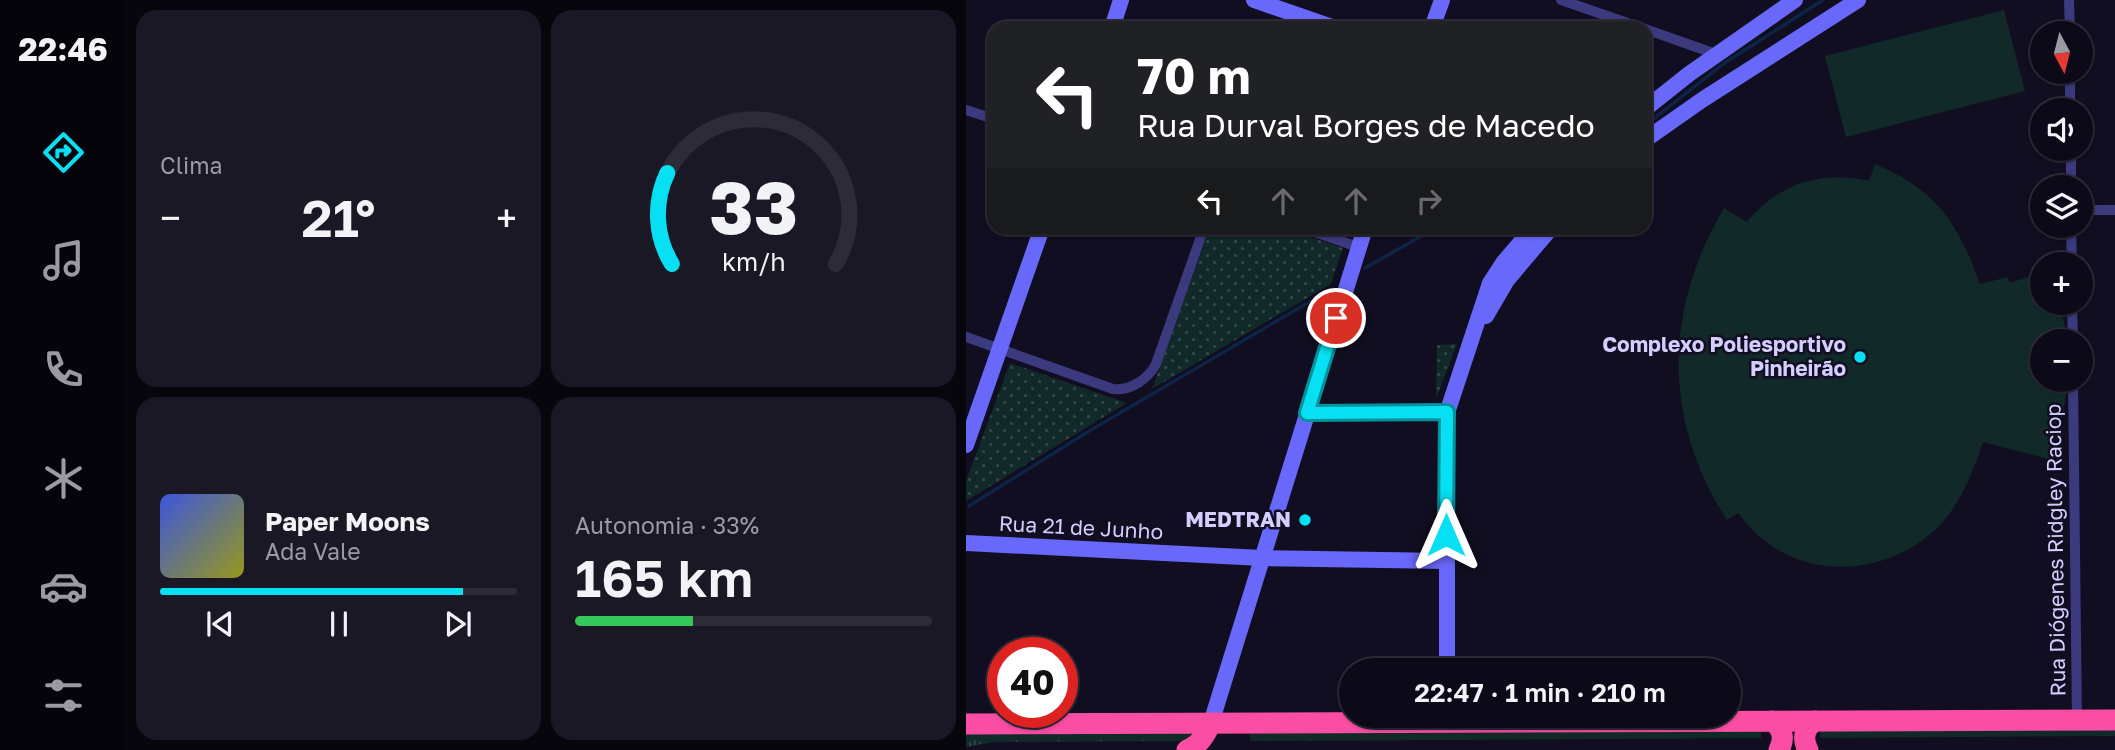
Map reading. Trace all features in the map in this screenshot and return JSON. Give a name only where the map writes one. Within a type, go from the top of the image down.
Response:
[{"type":"highway","points":[[1741,722],[2115,720]]},
{"type":"highway","points":[[966,724],[1339,721]]},
{"type":"highway","points":[[1808,750],[1804,735],[1815,721]]},
{"type":"highway","points":[[1772,722],[1782,733],[1783,742],[1779,750]]},
{"type":"highway","points":[[1187,750],[1195,747],[1203,738],[1211,723]]},
{"type":"street","points":[[1114,21],[1122,0]]},
{"type":"street","points":[[1254,0],[1315,21]]},
{"type":"street","points":[[1434,21],[1441,0]]},
{"type":"street","points":[[1561,0],[1621,21]]},
{"type":"street","points":[[1652,135],[1719,88],[1858,0]]},
{"type":"street","points":[[2070,0],[2070,21]]},
{"type":"street","points":[[1652,104],[1716,54],[1793,1]]},
{"type":"street","points":[[1652,32],[1716,54]]},
{"type":"street","points":[[966,110],[987,117]]},
{"type":"street","points":[[2093,210],[2115,210]]},
{"type":"street","points":[[966,445],[1040,235]]},
{"type":"street","points":[[966,337],[1113,389],[1130,387],[1153,369],[1201,235]]},
{"type":"street","points":[[1324,235],[1359,247]]},
{"type":"street","points":[[1211,723],[1363,235]]},
{"type":"street","points":[[1447,658],[1447,412],[1490,283],[1527,235]]},
{"type":"street","points":[[1468,349],[1507,280],[1545,235]]},
{"type":"street","name":"Rua Diógenes Ridgley Raciop","points":[[2073,392],[2077,720]]},
{"type":"street","points":[[1307,413],[1447,412]]},
{"type":"street","name":"Rua 21 de Junho","points":[[966,543],[1262,558],[1446,561]]},
{"type":"green space","points":[[2004,10],[2025,91],[1846,137],[1825,56]]},
{"type":"green space","name":"Complexo Poliesportivo Pinheirão","points":[[1875,164],[1897,174],[1930,197],[1963,243],[1980,284],[2008,277],[2010,283],[2030,276],[2030,315],[2063,315],[2065,329],[2030,329],[2030,392],[2066,392],[2061,420],[2048,459],[1983,442],[1954,507],[1939,526],[1921,541],[1901,553],[1879,561],[1833,567],[1788,555],[1768,543],[1738,513],[1727,520],[1706,482],[1691,443],[1682,404],[1679,364],[1681,325],[1690,286],[1704,247],[1724,208],[1747,222],[1772,198],[1802,183],[1834,177],[1869,181]]},
{"type":"green space","points":[[1207,235],[1304,235],[1343,248],[1331,284],[1152,389]]},
{"type":"green space","points":[[1457,344],[1436,399],[1437,345]]},
{"type":"green space","points":[[1010,363],[1127,403],[966,501],[966,481]]},
{"type":"green space","points":[[1761,726],[1761,738],[1250,741],[1250,730]]},
{"type":"green space","points":[[2115,726],[2115,736],[1820,738],[1820,729]]},
{"type":"green space","points":[[1197,730],[1191,741],[994,742],[966,747],[966,732]]},
{"type":"waterway","points":[[1652,120],[1723,64],[1823,0]]},
{"type":"waterway","points":[[1365,268],[1424,235]]},
{"type":"waterway","points":[[969,506],[1091,430],[1321,295]]},
{"type":"place","name":"Complexo Poliesportivo Pinheirão","points":[[1860,357]]},
{"type":"place","name":"MEDTRAN","points":[[1305,520]]},
{"type":"route","points":[[1336,318],[1307,413],[1447,412],[1446,535]]}]
